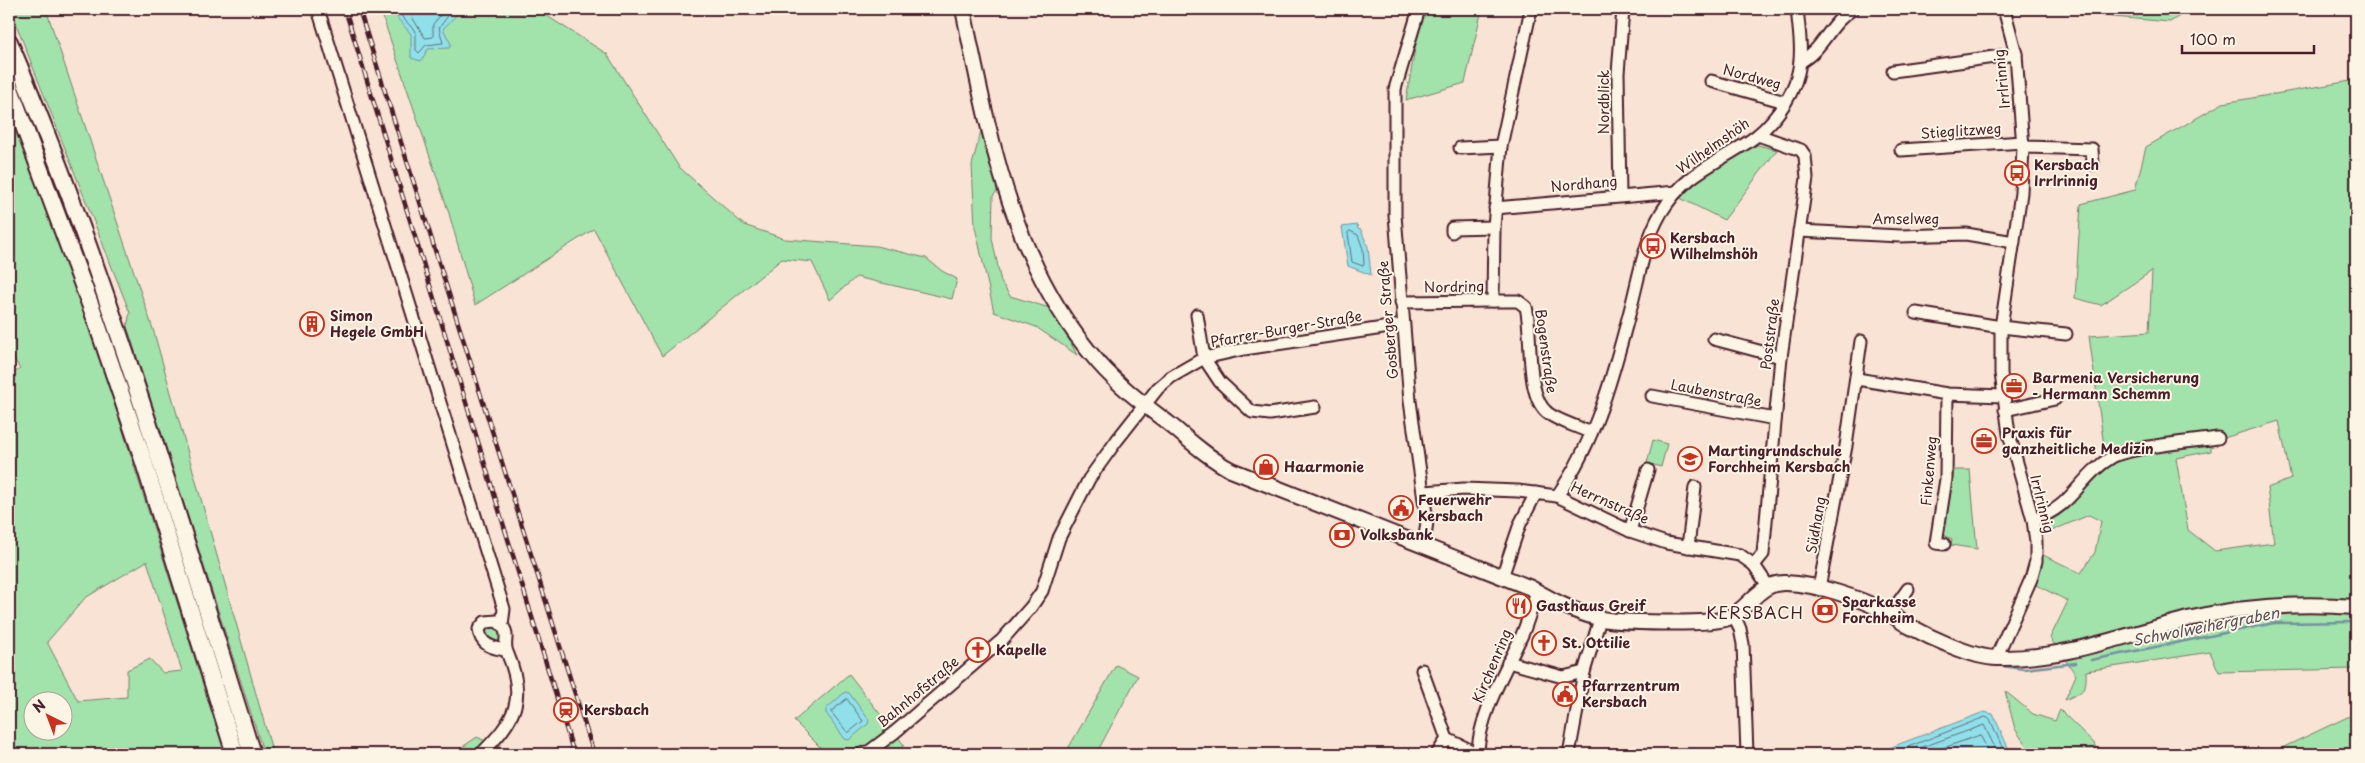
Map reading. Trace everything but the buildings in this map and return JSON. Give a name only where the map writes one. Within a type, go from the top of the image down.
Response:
[{"type":"highway","points":[[9,42],[41,119],[126,356],[252,754]]},
{"type":"highway","points":[[9,86],[102,338],[235,754]]},
{"type":"main road","points":[[963,9],[997,163],[1014,216],[1030,254],[1057,304],[1099,363],[1150,409],[1201,451],[1231,470],[1537,591],[1563,605],[1600,619],[1695,623],[1720,621],[1734,615],[1768,586],[1784,582],[1820,588],[1890,614],[1930,636],[1983,657],[1996,658],[2032,657],[2190,619],[2275,605],[2356,607]]},
{"type":"street","points":[[318,9],[504,609],[502,625],[507,642],[506,650],[515,671],[517,698],[509,721],[481,754]]},
{"type":"street","name":"Gosberger Straße","points":[[1419,9],[1395,89],[1394,215],[1410,401],[1428,522],[1424,546]]},
{"type":"street","name":"Nordring","points":[[1401,302],[1493,301],[1494,227],[1501,146],[1531,9]]},
{"type":"street","name":"Nordblick","points":[[1620,196],[1618,73],[1623,9]]},
{"type":"street","points":[[1797,9],[1800,62],[1812,56],[1841,18],[1854,9]]},
{"type":"street","name":"Irrlrinnig","points":[[1996,658],[2031,579],[2036,561],[2033,520],[2009,434],[2003,396],[2000,352],[2001,327],[2021,193],[2023,145],[2016,54],[2004,9]]},
{"type":"street","points":[[1893,72],[2016,54]]},
{"type":"street","name":"Wilhelmshöh","points":[[1557,496],[1573,474],[1613,376],[1652,234],[1660,214],[1676,192],[1693,175],[1758,135],[1785,102],[1798,72],[1800,62]]},
{"type":"street","name":"Nordweg","points":[[1711,81],[1785,102]]},
{"type":"street","name":"Poststraße","points":[[1754,565],[1763,554],[1781,357],[1807,178],[1805,156],[1796,147],[1758,135]]},
{"type":"street","points":[[2023,145],[2092,149],[2093,164]]},
{"type":"street","name":"Stieglitzweg","points":[[1901,150],[2023,145]]},
{"type":"street","points":[[1460,148],[1501,146]]},
{"type":"street","name":"Nordhang","points":[[1495,208],[1676,192]]},
{"type":"street","points":[[1452,232],[1452,228],[1494,227]]},
{"type":"street","name":"Amselweg","points":[[1799,231],[1900,236],[1966,234],[2014,242]]},
{"type":"street","name":"Bogenstraße","points":[[1493,301],[1518,301],[1526,307],[1533,382],[1538,402],[1548,413],[1591,432]]},
{"type":"street","points":[[1916,313],[2001,327],[2066,334]]},
{"type":"street","name":"Pfarrer-Burger-Straße","points":[[1198,315],[1204,358]]},
{"type":"street","name":"Pfarrer-Burger-Straße","points":[[1150,409],[1158,388],[1170,377],[1204,358],[1244,349],[1402,325]]},
{"type":"street","points":[[1714,339],[1781,357]]},
{"type":"street","name":"Südhang","points":[[1820,588],[1857,379],[1861,342]]},
{"type":"street","points":[[1204,358],[1220,382],[1252,412],[1270,414],[1315,407]]},
{"type":"street","points":[[1857,379],[1947,394],[2003,396]]},
{"type":"street","name":"Finkenweg","points":[[1944,544],[1936,543],[1946,478],[1947,394]]},
{"type":"street","name":"Laubenstraße","points":[[1652,396],[1775,419]]},
{"type":"street","points":[[2005,410],[2055,399]]},
{"type":"street","name":"Bahnhofstraße","points":[[867,753],[1002,640],[1031,607],[1042,592],[1059,538],[1089,479],[1117,440],[1150,409]]},
{"type":"street","points":[[2033,520],[2056,511],[2072,496],[2091,472],[2114,456],[2218,438]]},
{"type":"street","points":[[1630,531],[1648,470]]},
{"type":"street","points":[[1688,547],[1695,487]]},
{"type":"street","name":"Herrnstraße","points":[[1424,492],[1464,489],[1557,496],[1630,531],[1666,543],[1740,555],[1754,565],[1768,586]]},
{"type":"street","points":[[1502,577],[1520,524],[1536,493]]},
{"type":"street","points":[[1890,614],[1908,589]]},
{"type":"street","name":"Kirchenring","points":[[1478,754],[1482,730],[1492,698],[1523,633],[1537,591]]},
{"type":"street","points":[[1734,615],[1740,629],[1743,644],[1747,754]]},
{"type":"street","points":[[1570,754],[1584,672],[1600,619]]},
{"type":"street","points":[[502,625],[497,621],[485,622],[478,629],[486,644],[506,650]]},
{"type":"street","points":[[1508,662],[1563,677],[1584,672]]},
{"type":"street","points":[[1422,670],[1447,739],[1478,754]]},
{"type":"street","points":[[1437,754],[1447,739]]},
{"type":"green space","points":[[10,9],[46,9],[153,329],[273,754],[264,754],[127,326],[130,313]]},
{"type":"green space","points":[[380,9],[536,9],[607,54],[679,167],[744,225],[785,239],[876,246],[926,258],[942,271],[957,279],[952,299],[856,277],[830,300],[812,262],[782,259],[662,356],[594,229],[475,305],[448,210]]},
{"type":"green space","points":[[1422,9],[1482,9],[1465,83],[1406,100]]},
{"type":"green space","points":[[2095,9],[2191,9],[2170,22],[2102,16]]},
{"type":"green space","points":[[2356,80],[2356,669],[2219,672],[2210,652],[2086,671],[2086,683],[2083,690],[2065,700],[2076,675],[2050,638],[2068,601],[2036,585],[2043,555],[2081,573],[2095,552],[2101,521],[2089,515],[2049,532],[2040,529],[2073,498],[2106,461],[2089,336],[2149,332],[2152,271],[2101,305],[2075,298],[2081,204],[2135,190],[2146,147],[2223,103]],"holes":[[[2279,421],[2291,479],[2267,488],[2274,543],[2215,551],[2188,530],[2176,458],[2211,451],[2211,442]]]},
{"type":"green space","points":[[9,107],[93,336],[225,754],[9,754],[9,376],[20,369],[9,350]],"holes":[[[147,561],[182,671],[163,673],[150,659],[127,670],[127,697],[78,701],[47,642],[85,598]]]},
{"type":"green space","points":[[983,123],[999,189],[993,196],[992,238],[1001,282],[1010,296],[1053,309],[1077,355],[1036,327],[994,312],[975,227],[972,165]]},
{"type":"green space","points":[[1758,145],[1777,150],[1724,220],[1680,198],[1701,175],[1733,156]]},
{"type":"green space","points":[[1653,440],[1667,444],[1661,467],[1647,463]]},
{"type":"green space","points":[[1954,470],[1970,470],[1977,549],[1951,545],[1952,539],[1944,535]]},
{"type":"green space","points":[[490,626],[497,628],[501,637],[499,642],[485,635],[487,628]]},
{"type":"green space","points":[[1116,665],[1138,676],[1096,754],[1065,754]]},
{"type":"green space","points":[[849,674],[904,745],[895,754],[825,754],[794,721]]},
{"type":"green space","points":[[2005,691],[2033,714],[2055,721],[2060,710],[2094,743],[2098,754],[2032,754],[2015,729]]},
{"type":"green space","points":[[2356,713],[2356,754],[2269,754]]},
{"type":"green space","points":[[477,737],[498,747],[523,754],[452,754]]},
{"type":"water","points":[[395,9],[457,9],[459,12],[443,29],[451,44],[449,48],[428,49],[421,61],[411,58],[411,34],[398,19]]},
{"type":"water","points":[[1357,225],[1368,247],[1371,275],[1348,266],[1342,227]]},
{"type":"water","points":[[845,692],[849,693],[869,720],[868,724],[849,740],[845,739],[826,713],[826,709]]},
{"type":"water","points":[[1984,712],[1993,714],[2011,754],[1880,754],[1894,746]]},
{"type":"waterway","name":"Schwolweihergraben","points":[[2091,660],[2274,623],[2356,622]]},
{"type":"waterway","name":"Schwolweihergraben","points":[[1995,665],[2024,669],[2076,663]]},
{"type":"railway","points":[[345,9],[574,754]]},
{"type":"railway","points":[[359,9],[594,754]]},
{"type":"place","name":"Kersbach Irrlrinnig","points":[[2017,173]]},
{"type":"place","name":"Kersbach Wilhelmshöh","points":[[1653,246]]},
{"type":"place","name":"Simon Hegele GmbH","points":[[312,324]]},
{"type":"place","name":"Barmenia Versicherung - Hermann Schemm","points":[[2014,386]]},
{"type":"place","name":"Praxis für ganzheitliche Medizin","points":[[1984,441]]},
{"type":"place","name":"Martingrundschule Forchheim Kersbach","points":[[1690,459]]},
{"type":"place","name":"Haarmonie","points":[[1266,467]]},
{"type":"place","name":"Feuerwehr Kersbach","points":[[1401,508]]},
{"type":"place","name":"Volksbank","points":[[1342,535]]},
{"type":"place","name":"Gasthaus Greif","points":[[1519,606]]},
{"type":"place","name":"Sparkasse Forchheim","points":[[1825,610]]},
{"type":"place","name":"St. Ottilie","points":[[1544,643]]},
{"type":"place","name":"Kapelle","points":[[978,650]]},
{"type":"place","name":"Pfarrzentrum Kersbach","points":[[1565,694]]},
{"type":"place","name":"Kersbach","points":[[566,710]]},
{"type":"district","name":"KERSBACH","points":[[1755,613]]}]
